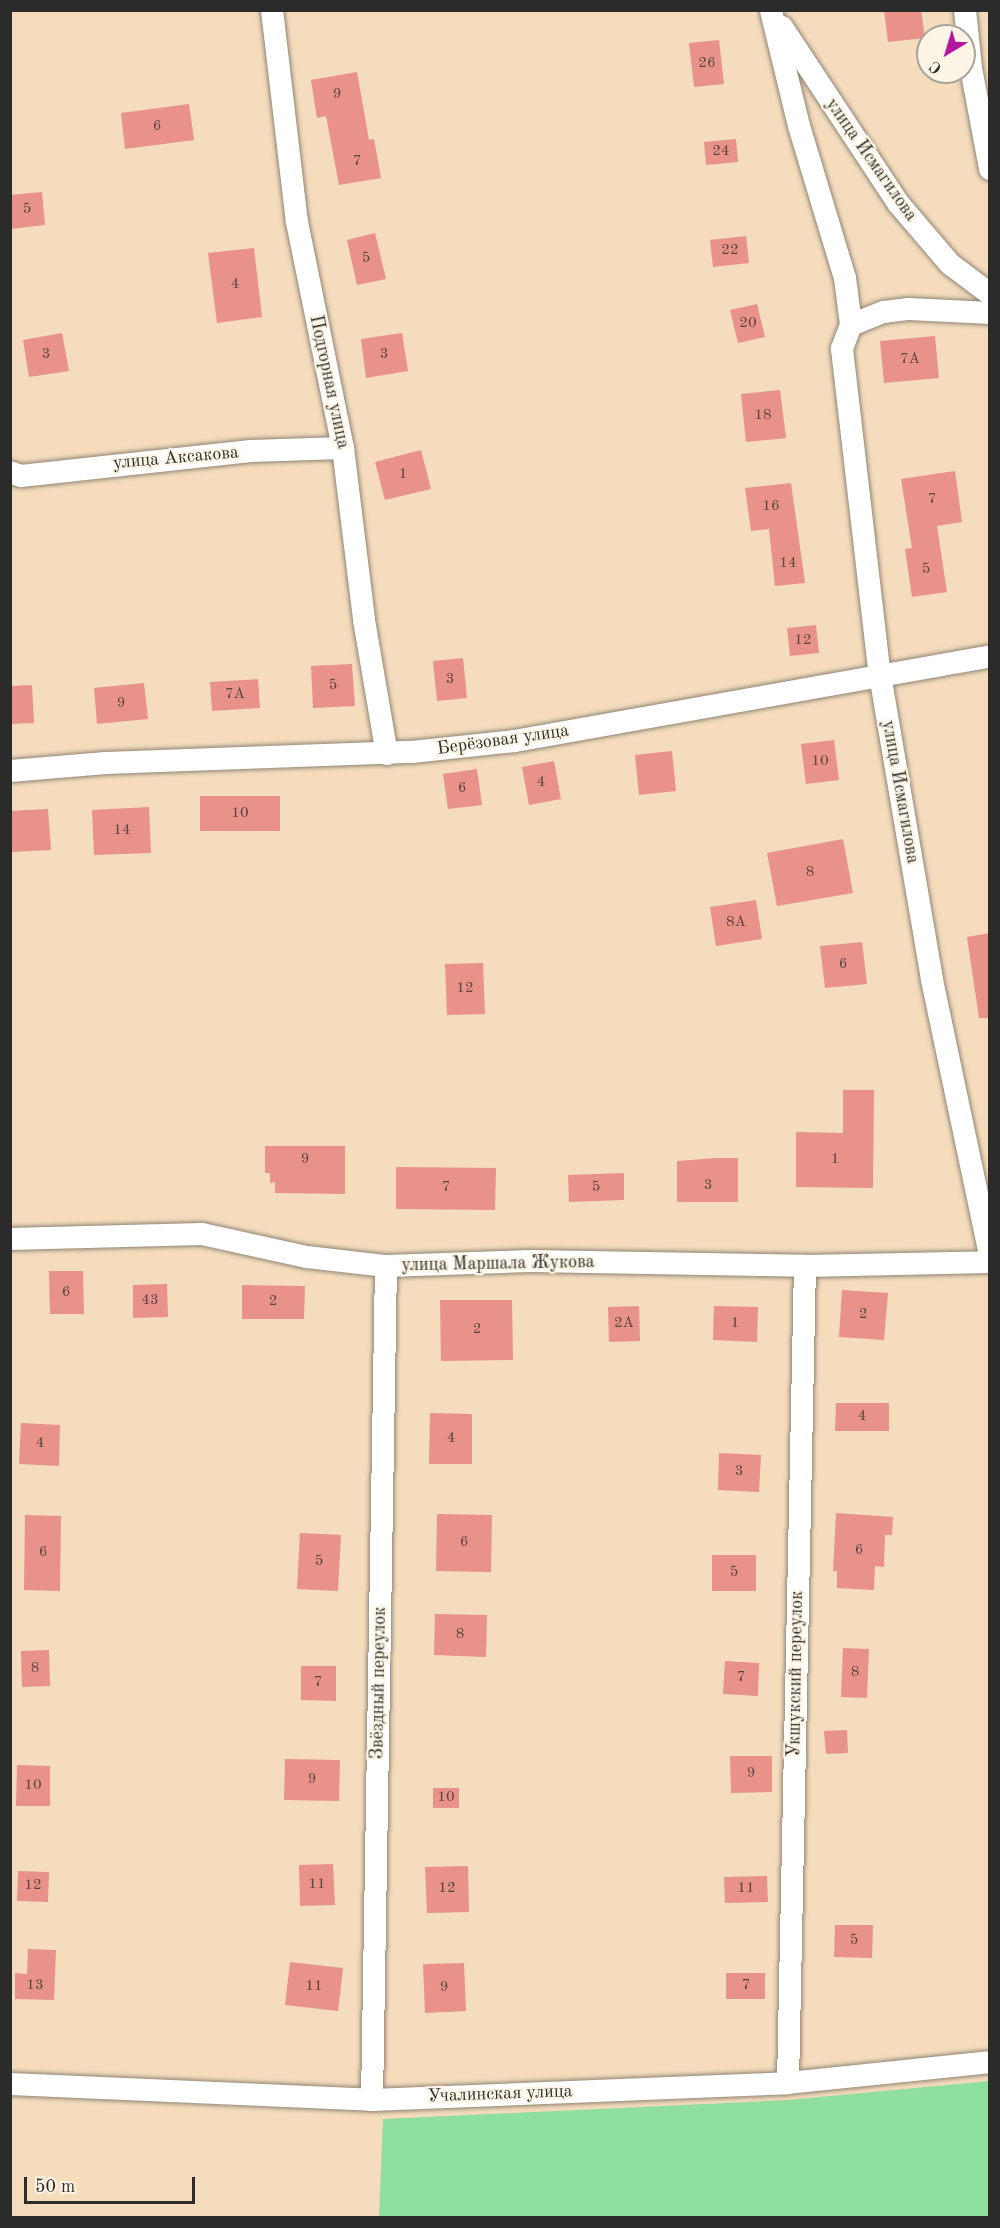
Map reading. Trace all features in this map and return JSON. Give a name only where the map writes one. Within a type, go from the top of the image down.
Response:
[{"type":"street","name":"Подгорная улица","points":[[272,10],[297,222],[343,448],[364,620],[387,754]]},
{"type":"street","name":"улица Исмагилова","points":[[771,10],[898,203],[950,264],[990,294]]},
{"type":"street","name":"улица Исмагилова","points":[[771,10],[799,126],[845,278],[851,326],[842,349],[880,675],[932,980],[990,1256]]},
{"type":"street","points":[[965,10],[980,68],[990,169]]},
{"type":"street","points":[[851,326],[884,312],[909,309],[990,313]]},
{"type":"street","name":"улица Аксакова","points":[[10,472],[21,476],[251,451],[343,448]]},
{"type":"street","name":"Берёзовая улица","points":[[10,771],[106,764],[387,754],[515,741],[990,656]]},
{"type":"street","name":"улица Маршала Жукова","points":[[10,1239],[202,1234],[307,1257],[386,1266],[531,1261],[805,1266],[990,1263]]},
{"type":"street","name":"Звёздный переулок","points":[[372,2100],[386,1266]]},
{"type":"street","name":"Укшукский переулок","points":[[788,2083],[805,1266]]},
{"type":"street","name":"Учалинская улица","points":[[10,2084],[372,2100],[788,2083],[990,2062]]},
{"type":"green space","points":[[989,2081],[989,2217],[379,2217],[383,2119],[788,2100]]},
{"type":"building","points":[[884,10],[921,10],[923,24],[916,24],[916,39],[888,42]]},
{"type":"building","points":[[719,40],[724,84],[694,87],[689,43]]},
{"type":"building","points":[[357,72],[369,140],[374,139],[381,178],[339,185],[326,116],[317,118],[311,80]]},
{"type":"building","points":[[189,104],[194,140],[125,149],[121,113]]},
{"type":"building","points":[[736,139],[738,162],[706,165],[704,142]]},
{"type":"building","points":[[42,192],[45,225],[10,229],[10,195]]},
{"type":"building","points":[[375,233],[386,279],[357,285],[347,240]]},
{"type":"building","points":[[746,236],[749,263],[713,267],[710,240]]},
{"type":"building","points":[[254,248],[262,317],[217,323],[208,253]]},
{"type":"building","points":[[757,304],[765,337],[738,343],[730,310]]},
{"type":"building","points":[[62,333],[69,371],[29,377],[23,340]]},
{"type":"building","points":[[402,333],[408,371],[366,378],[361,339]]},
{"type":"building","points":[[935,336],[939,378],[884,383],[880,341]]},
{"type":"building","points":[[780,390],[786,438],[746,442],[741,394]]},
{"type":"building","points":[[421,450],[431,489],[385,500],[375,462]]},
{"type":"building","points":[[955,471],[962,522],[937,526],[947,592],[912,597],[905,549],[912,548],[901,479]]},
{"type":"building","points":[[791,483],[805,583],[775,586],[769,529],[751,531],[745,488]]},
{"type":"building","points":[[816,625],[819,653],[790,656],[787,628]]},
{"type":"building","points":[[463,658],[467,698],[437,701],[433,661]]},
{"type":"building","points":[[352,664],[355,706],[313,708],[311,666]]},
{"type":"building","points":[[258,679],[260,708],[212,711],[210,682]]},
{"type":"building","points":[[144,683],[148,719],[97,724],[94,688]]},
{"type":"building","points":[[32,685],[34,723],[10,724],[10,686]]},
{"type":"building","points":[[834,740],[839,780],[806,784],[801,744]]},
{"type":"building","points":[[672,751],[676,791],[639,795],[635,755]]},
{"type":"building","points":[[554,761],[561,799],[529,805],[522,767]]},
{"type":"building","points":[[477,769],[482,805],[448,809],[443,774]]},
{"type":"building","points":[[200,796],[280,796],[280,831],[200,831]]},
{"type":"building","points":[[149,807],[151,853],[94,855],[92,810]]},
{"type":"building","points":[[48,809],[51,850],[10,852],[10,811]]},
{"type":"building","points":[[843,839],[853,893],[777,906],[767,853]]},
{"type":"building","points":[[756,900],[762,939],[716,946],[710,907]]},
{"type":"building","points":[[990,933],[990,1018],[979,1018],[967,937]]},
{"type":"building","points":[[862,942],[867,984],[825,988],[820,946]]},
{"type":"building","points":[[483,963],[485,1014],[447,1015],[445,964]]},
{"type":"building","points":[[843,1090],[874,1090],[873,1188],[796,1187],[796,1132],[843,1133]]},
{"type":"building","points":[[265,1146],[345,1146],[345,1194],[275,1193],[275,1182],[270,1183],[270,1173],[265,1173]]},
{"type":"building","points":[[738,1158],[738,1202],[677,1202],[677,1161]]},
{"type":"building","points":[[396,1167],[496,1168],[495,1210],[396,1209]]},
{"type":"building","points":[[624,1173],[624,1200],[569,1202],[568,1175]]},
{"type":"building","points":[[49,1271],[83,1271],[84,1314],[50,1314]]},
{"type":"building","points":[[167,1284],[168,1317],[133,1318],[133,1285]]},
{"type":"building","points":[[242,1285],[305,1286],[304,1319],[242,1319]]},
{"type":"building","points":[[842,1290],[888,1293],[884,1340],[839,1337]]},
{"type":"building","points":[[440,1300],[512,1300],[513,1360],[441,1361]]},
{"type":"building","points":[[639,1306],[640,1341],[609,1342],[608,1307]]},
{"type":"building","points":[[714,1306],[758,1307],[757,1342],[713,1340]]},
{"type":"building","points":[[836,1403],[889,1403],[889,1431],[835,1431]]},
{"type":"building","points":[[430,1413],[472,1414],[472,1464],[429,1464]]},
{"type":"building","points":[[21,1423],[60,1425],[59,1466],[19,1464]]},
{"type":"building","points":[[719,1453],[761,1455],[759,1492],[718,1490]]},
{"type":"building","points":[[836,1513],[893,1517],[892,1535],[885,1535],[884,1567],[875,1566],[874,1590],[837,1588],[837,1571],[833,1571]]},
{"type":"building","points":[[437,1514],[492,1515],[491,1572],[436,1571]]},
{"type":"building","points":[[25,1515],[61,1516],[60,1591],[24,1590]]},
{"type":"building","points":[[300,1533],[341,1535],[338,1591],[297,1589]]},
{"type":"building","points":[[712,1555],[756,1555],[756,1591],[712,1591]]},
{"type":"building","points":[[435,1614],[487,1615],[486,1657],[434,1655]]},
{"type":"building","points":[[843,1648],[869,1649],[867,1698],[841,1697]]},
{"type":"building","points":[[49,1650],[50,1686],[22,1687],[21,1651]]},
{"type":"building","points":[[725,1661],[759,1663],[758,1696],[723,1694]]},
{"type":"building","points":[[301,1666],[336,1666],[336,1701],[301,1700]]},
{"type":"building","points":[[847,1730],[848,1753],[826,1754],[824,1731]]},
{"type":"building","points":[[730,1756],[772,1756],[772,1792],[731,1793]]},
{"type":"building","points":[[285,1759],[340,1760],[339,1801],[284,1800]]},
{"type":"building","points":[[17,1765],[50,1766],[50,1806],[16,1806]]},
{"type":"building","points":[[433,1788],[459,1788],[459,1808],[433,1808]]},
{"type":"building","points":[[333,1864],[335,1905],[300,1906],[299,1865]]},
{"type":"building","points":[[468,1866],[469,1912],[427,1913],[425,1867]]},
{"type":"building","points":[[18,1871],[49,1872],[48,1902],[17,1901]]},
{"type":"building","points":[[767,1876],[768,1902],[725,1903],[724,1877]]},
{"type":"building","points":[[835,1925],[873,1925],[872,1958],[834,1957]]},
{"type":"building","points":[[28,1949],[56,1950],[54,2000],[15,1999],[15,1973],[27,1974]]},
{"type":"building","points":[[290,1962],[343,1968],[338,2011],[285,2005]]},
{"type":"building","points":[[464,1963],[466,2011],[425,2013],[423,1964]]},
{"type":"building","points":[[726,1973],[765,1973],[765,1999],[726,1999]]}]
